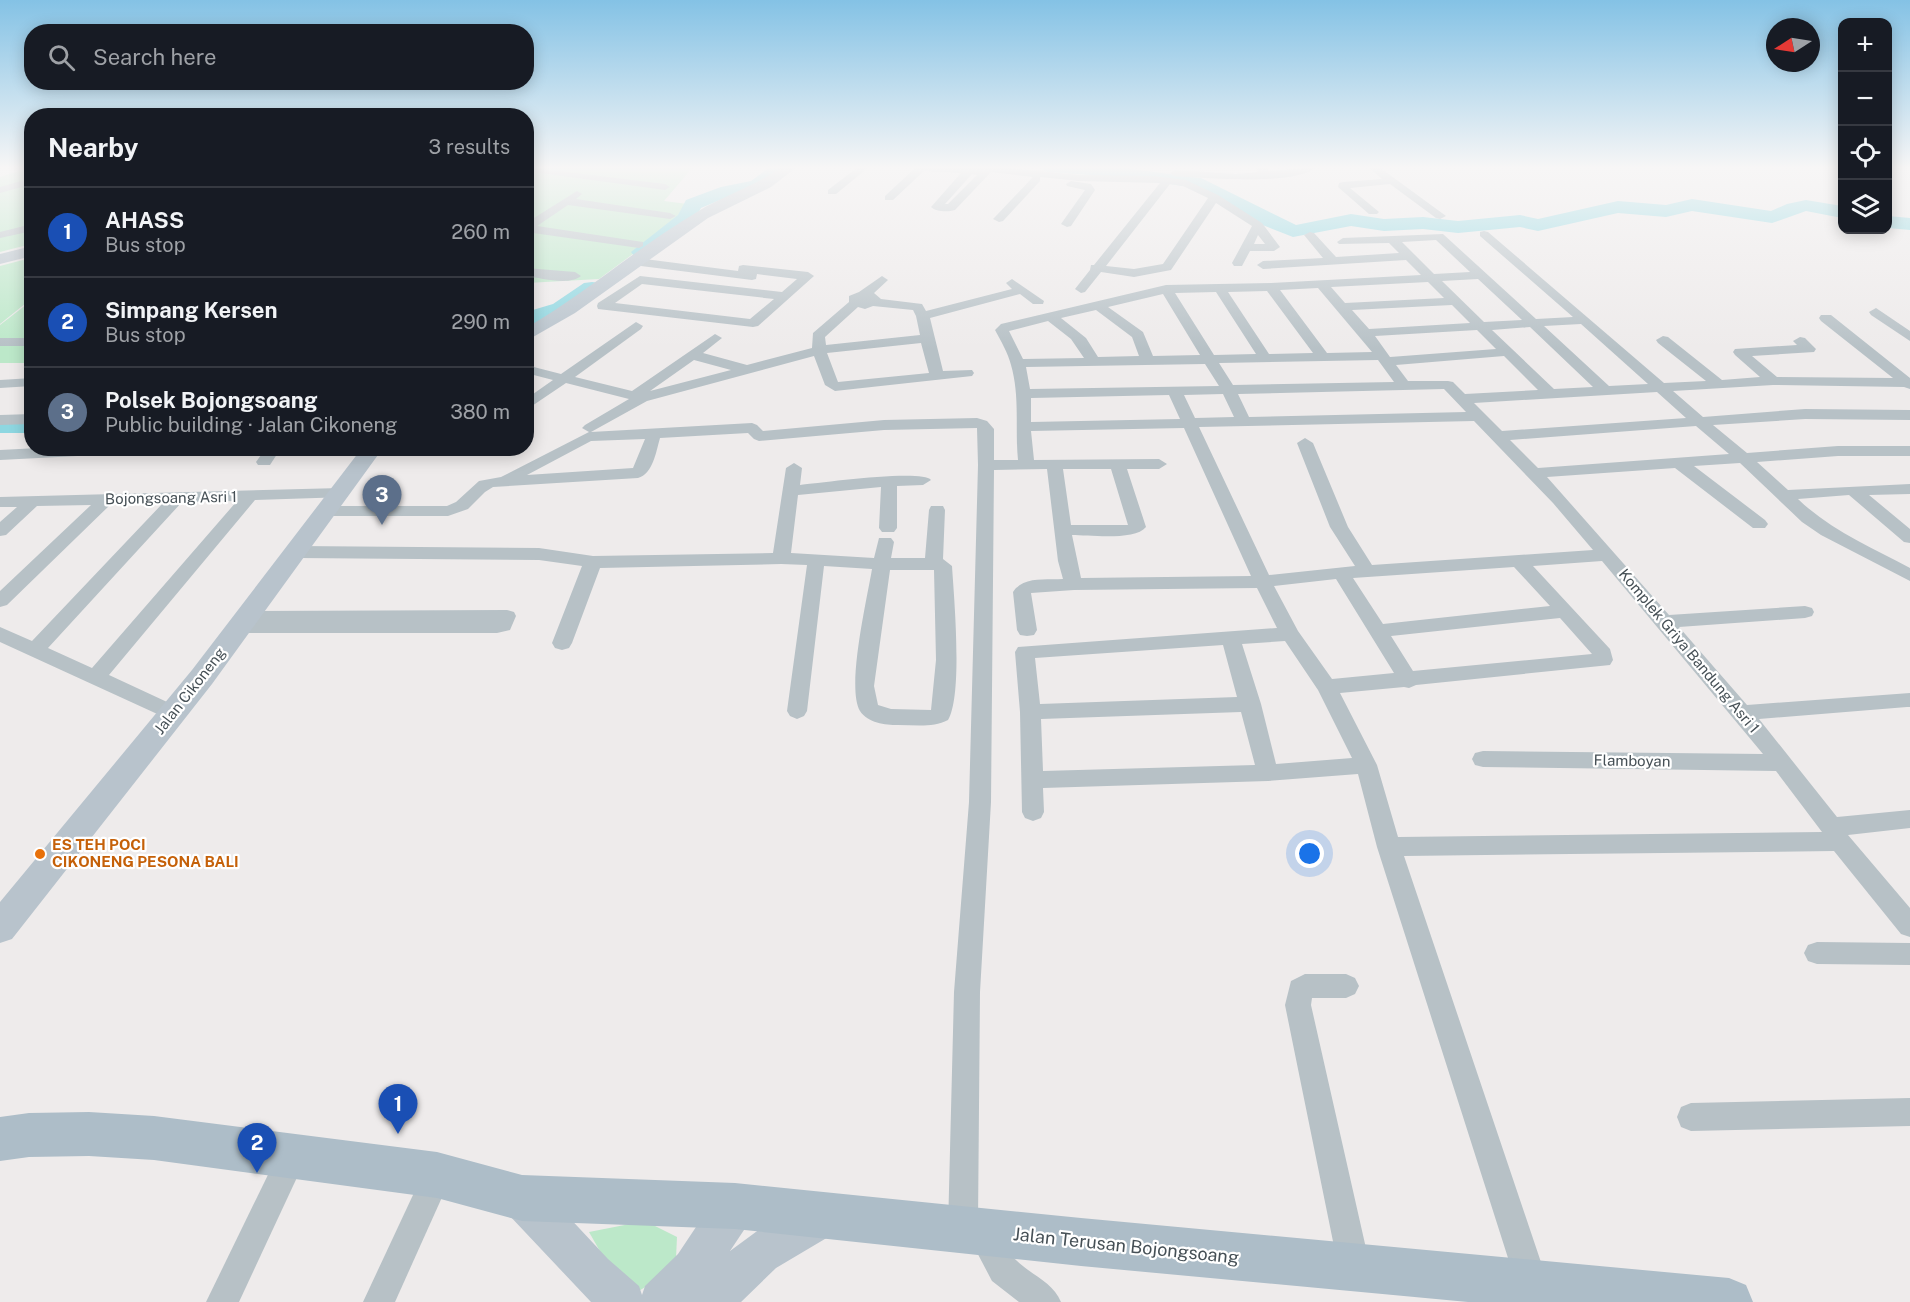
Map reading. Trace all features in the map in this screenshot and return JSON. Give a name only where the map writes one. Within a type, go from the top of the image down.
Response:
[{"type":"main road","name":"Jalan Terusan Bojongsoang","points":[[0,1139],[29,1135],[89,1134],[154,1138],[437,1174],[522,1198],[735,1206],[1729,1302]]},
{"type":"street","points":[[534,331],[582,302],[682,228]]},
{"type":"street","points":[[1081,289],[1128,228]]},
{"type":"street","points":[[1095,268],[1134,273],[1167,267],[1193,228]]},
{"type":"street","points":[[1238,263],[1258,228]]},
{"type":"street","points":[[1246,248],[1274,247],[1259,228]]},
{"type":"street","points":[[0,235],[24,229]]},
{"type":"street","points":[[534,229],[639,244]]},
{"type":"street","points":[[1343,242],[1392,239],[1435,232],[1605,390]]},
{"type":"street","points":[[1484,234],[1700,422],[1745,457],[1808,518],[1827,531],[1910,575]]},
{"type":"street","points":[[1310,235],[1332,260]]},
{"type":"street","points":[[1392,239],[1550,394]]},
{"type":"street","points":[[0,259],[24,253]]},
{"type":"street","points":[[1263,265],[1409,256]]},
{"type":"street","points":[[637,262],[808,276]]},
{"type":"street","points":[[582,302],[748,328],[822,266]]},
{"type":"street","points":[[534,273],[575,276]]},
{"type":"street","points":[[1026,465],[1023,427],[1024,394],[1018,363],[1002,330],[1166,289],[1322,285],[1480,275]]},
{"type":"street","points":[[603,306],[640,280],[784,296]]},
{"type":"street","points":[[882,280],[864,300],[825,328],[818,336],[819,350],[832,385],[835,387],[966,374]]},
{"type":"street","points":[[1322,285],[1365,333],[1403,384]]},
{"type":"street","points":[[923,315],[1017,287],[1038,301]]},
{"type":"street","points":[[1219,287],[1265,358]]},
{"type":"street","points":[[1271,287],[1323,357]]},
{"type":"street","points":[[1166,289],[1228,389],[1244,423]]},
{"type":"street","points":[[864,300],[917,307],[923,315],[937,376]]},
{"type":"street","points":[[1342,307],[1456,301]]},
{"type":"street","points":[[1099,306],[1138,334],[1148,361]]},
{"type":"street","points":[[1876,312],[1910,337]]},
{"type":"street","points":[[1051,317],[1079,337],[1090,352],[1092,362]]},
{"type":"street","points":[[1826,318],[1908,384]]},
{"type":"street","points":[[1365,333],[1585,320]]},
{"type":"street","points":[[534,400],[636,326]]},
{"type":"street","points":[[590,428],[639,396],[715,338]]},
{"type":"street","points":[[534,371],[639,396],[819,350],[927,338]]},
{"type":"street","points":[[1664,340],[1719,384]]},
{"type":"street","points":[[1773,381],[1740,353],[1809,349],[1800,341]]},
{"type":"street","points":[[0,342],[24,342]]},
{"type":"street","points":[[1018,363],[1323,357],[1386,359],[1508,352]]},
{"type":"street","points":[[693,355],[747,370]]},
{"type":"street","points":[[1024,394],[1440,383],[1458,393],[1550,394],[1773,381],[1908,384]]},
{"type":"street","points":[[0,384],[24,382]]},
{"type":"street","points":[[1174,390],[1263,582],[1290,634],[1327,687],[1366,765],[1389,847],[1532,1284]]},
{"type":"street","name":"Komplek Griya Bandung Asri 1","points":[[1458,393],[1607,555],[1742,713],[1910,926]]},
{"type":"street","points":[[1499,436],[1805,414],[1910,415]]},
{"type":"street","points":[[1023,427],[1480,416]]},
{"type":"street","points":[[0,420],[24,419]]},
{"type":"street","points":[[507,479],[588,437],[752,428],[759,436],[768,436],[884,425],[977,423],[982,424],[986,429],[981,802],[967,992],[973,1230],[1003,1270],[1045,1302]]},
{"type":"street","points":[[507,479],[638,473],[642,469],[654,434]]},
{"type":"street","points":[[1305,443],[1339,527],[1368,572]]},
{"type":"street","points":[[1534,473],[1838,451],[1910,451]]},
{"type":"street","points":[[0,455],[24,454]]},
{"type":"street","points":[[264,462],[268,456]]},
{"type":"street","name":"Jalan Cikoneng","points":[[0,928],[244,622],[367,456]]},
{"type":"street","points":[[1678,462],[1759,524]]},
{"type":"street","points":[[1054,464],[1067,561],[1074,584]]},
{"type":"street","points":[[1064,530],[1129,530],[1137,527],[1117,464]]},
{"type":"street","points":[[986,465],[1159,464]]},
{"type":"street","points":[[781,558],[795,468]]},
{"type":"street","name":"Bojongsoang Asri 1","points":[[0,502],[250,496],[448,511],[461,508],[479,487],[507,479]]},
{"type":"street","points":[[791,491],[889,481],[923,480]]},
{"type":"street","points":[[297,552],[539,554],[593,562],[781,558],[816,562],[883,564],[934,564],[943,566],[946,603],[945,693],[941,715],[906,719],[876,714],[869,708],[864,686],[883,564],[887,535],[889,481]]},
{"type":"street","points":[[1784,495],[1853,489],[1910,490]]},
{"type":"street","points":[[1853,489],[1910,538]]},
{"type":"street","points":[[95,678],[250,496]]},
{"type":"street","points":[[36,650],[177,498]]},
{"type":"street","points":[[0,601],[106,500]]},
{"type":"street","points":[[0,531],[33,501]]},
{"type":"street","points":[[934,564],[937,510]]},
{"type":"street","points":[[1027,630],[1022,592],[1026,587],[1074,584],[1263,582],[1309,575],[1607,555]]},
{"type":"street","points":[[562,644],[593,562]]},
{"type":"street","points":[[797,711],[816,562]]},
{"type":"street","points":[[1327,687],[1409,681],[1603,660],[1603,654],[1520,562]]},
{"type":"street","points":[[1341,573],[1409,681]]},
{"type":"street","points":[[1379,631],[1565,611]]},
{"type":"street","points":[[1664,622],[1805,612]]},
{"type":"street","points":[[507,616],[503,625],[497,627],[244,622],[507,616]]},
{"type":"street","points":[[0,634],[173,713]]},
{"type":"street","points":[[1033,812],[1034,780],[1025,652],[1290,634]]},
{"type":"street","points":[[1231,638],[1251,704],[1268,773]]},
{"type":"street","points":[[1742,713],[1907,700]]},
{"type":"street","points":[[1030,712],[1251,704]]},
{"type":"street","name":"Flamboyan","points":[[1483,759],[1782,763]]},
{"type":"street","points":[[1034,780],[1268,773],[1366,765]]},
{"type":"street","points":[[1389,847],[1836,834],[1910,819]]},
{"type":"street","points":[[1816,953],[1910,954]]},
{"type":"street","points":[[1346,986],[1305,986],[1300,989],[1298,1005],[1354,1266]]},
{"type":"street","points":[[1691,1117],[1910,1112]]},
{"type":"street","points":[[222,1302],[292,1156]]},
{"type":"street","points":[[379,1302],[437,1174]]},
{"type":"street","points":[[522,1198],[593,1274],[623,1302]]},
{"type":"street","points":[[661,1302],[693,1269],[735,1206]]},
{"type":"street","points":[[713,1302],[733,1277],[771,1243],[826,1215]]},
{"type":"green space","points":[[0,228],[24,228],[24,246],[0,252]]},
{"type":"green space","points":[[534,228],[668,228],[599,279],[534,283]]},
{"type":"green space","points":[[24,260],[24,305],[0,324],[0,266]]},
{"type":"green space","points":[[24,306],[24,363],[0,363],[0,325]]},
{"type":"green space","points":[[645,1221],[677,1237],[676,1258],[657,1280],[637,1292],[605,1260],[589,1232]]},
{"type":"waterway","points":[[641,252],[673,228]]},
{"type":"waterway","points":[[1285,228],[1293,231],[1316,228]]},
{"type":"waterway","points":[[534,317],[561,309],[592,288]]},
{"type":"waterway","points":[[0,425],[24,425]]},
{"type":"place","name":"Polsek Bojongsoang","points":[[382,525]]},
{"type":"place","name":"ES TEH POCI CIKONENG PESONA BALI","points":[[40,854]]},
{"type":"place","name":"AHASS","points":[[398,1134]]},
{"type":"place","name":"Simpang Kersen","points":[[257,1173]]}]
